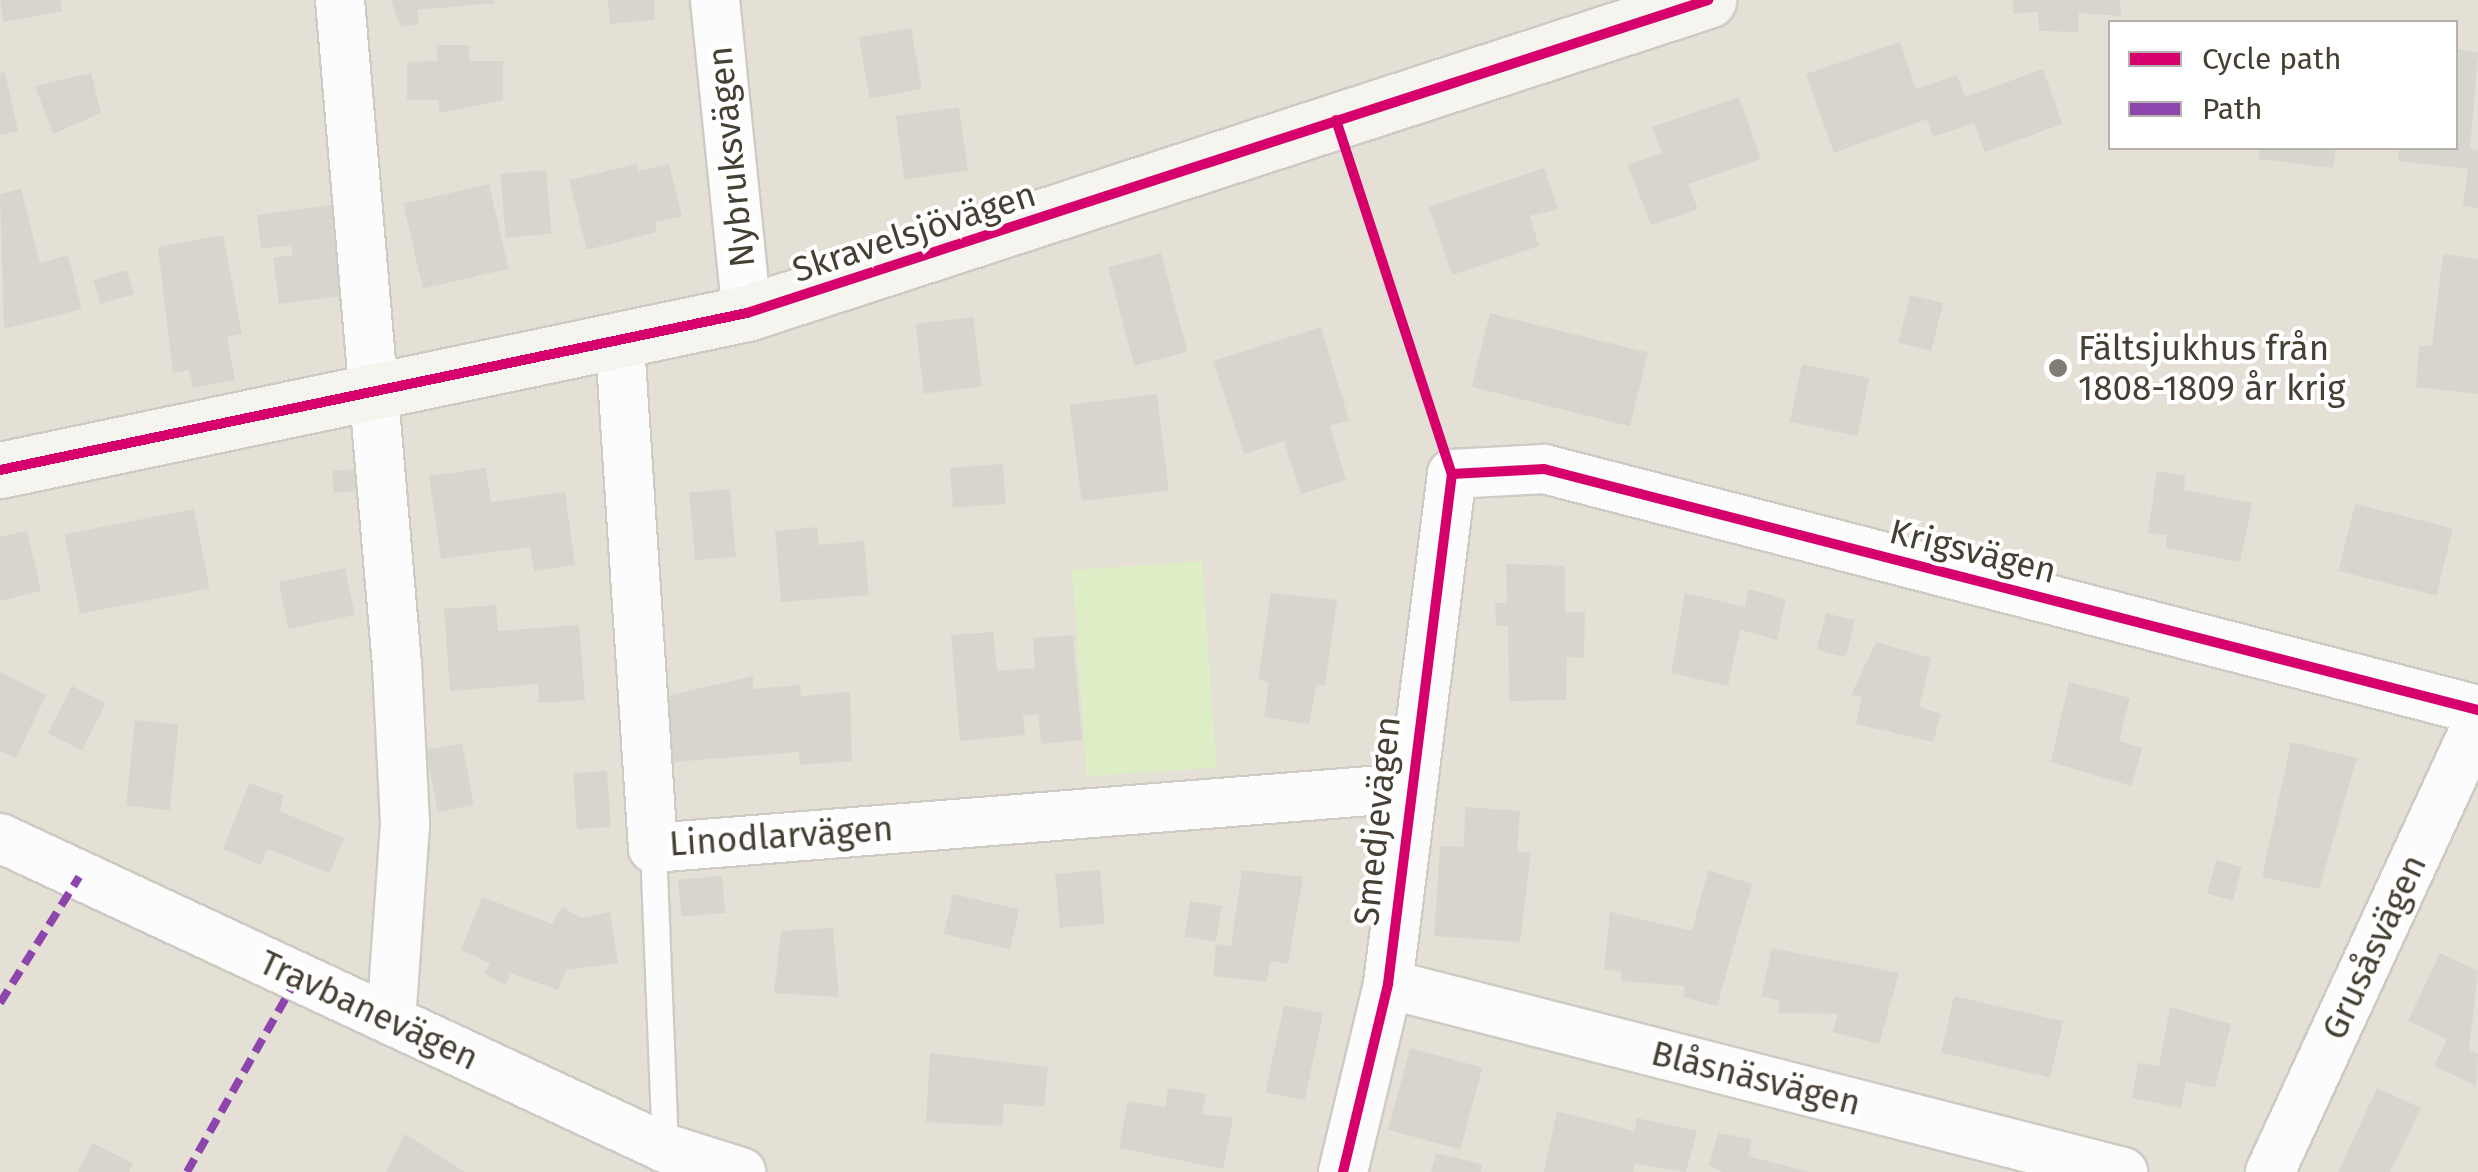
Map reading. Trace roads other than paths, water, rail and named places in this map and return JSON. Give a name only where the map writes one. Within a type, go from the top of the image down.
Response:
[{"type":"street","points":[[340,0],[377,394],[405,825],[391,1021]]},
{"type":"street","name":"Nybruksvägen","points":[[715,0],[747,313]]},
{"type":"street","name":"Skravelsjövägen","points":[[0,470],[620,346],[747,313],[1708,0]]},
{"type":"street","name":"Linodlarvägen","points":[[620,346],[653,848],[1407,788]]},
{"type":"street","name":"Krigsvägen","points":[[1452,474],[1544,469],[2478,710]]},
{"type":"street","name":"Smedjevägen","points":[[1343,1172],[1388,984],[1407,788],[1452,474]]},
{"type":"street","name":"Grusåsvägen","points":[[2270,1172],[2478,722]]},
{"type":"street","name":"Travbanevägen","points":[[0,838],[665,1148],[741,1172]]},
{"type":"street","name":"Blåsnäsvägen","points":[[1388,984],[2124,1172]]},
{"type":"lane","points":[[653,848],[665,1148]]},
{"type":"place","name":"Fältsjukhus från 1808-1809 år krig","points":[[2058,368]]}]
